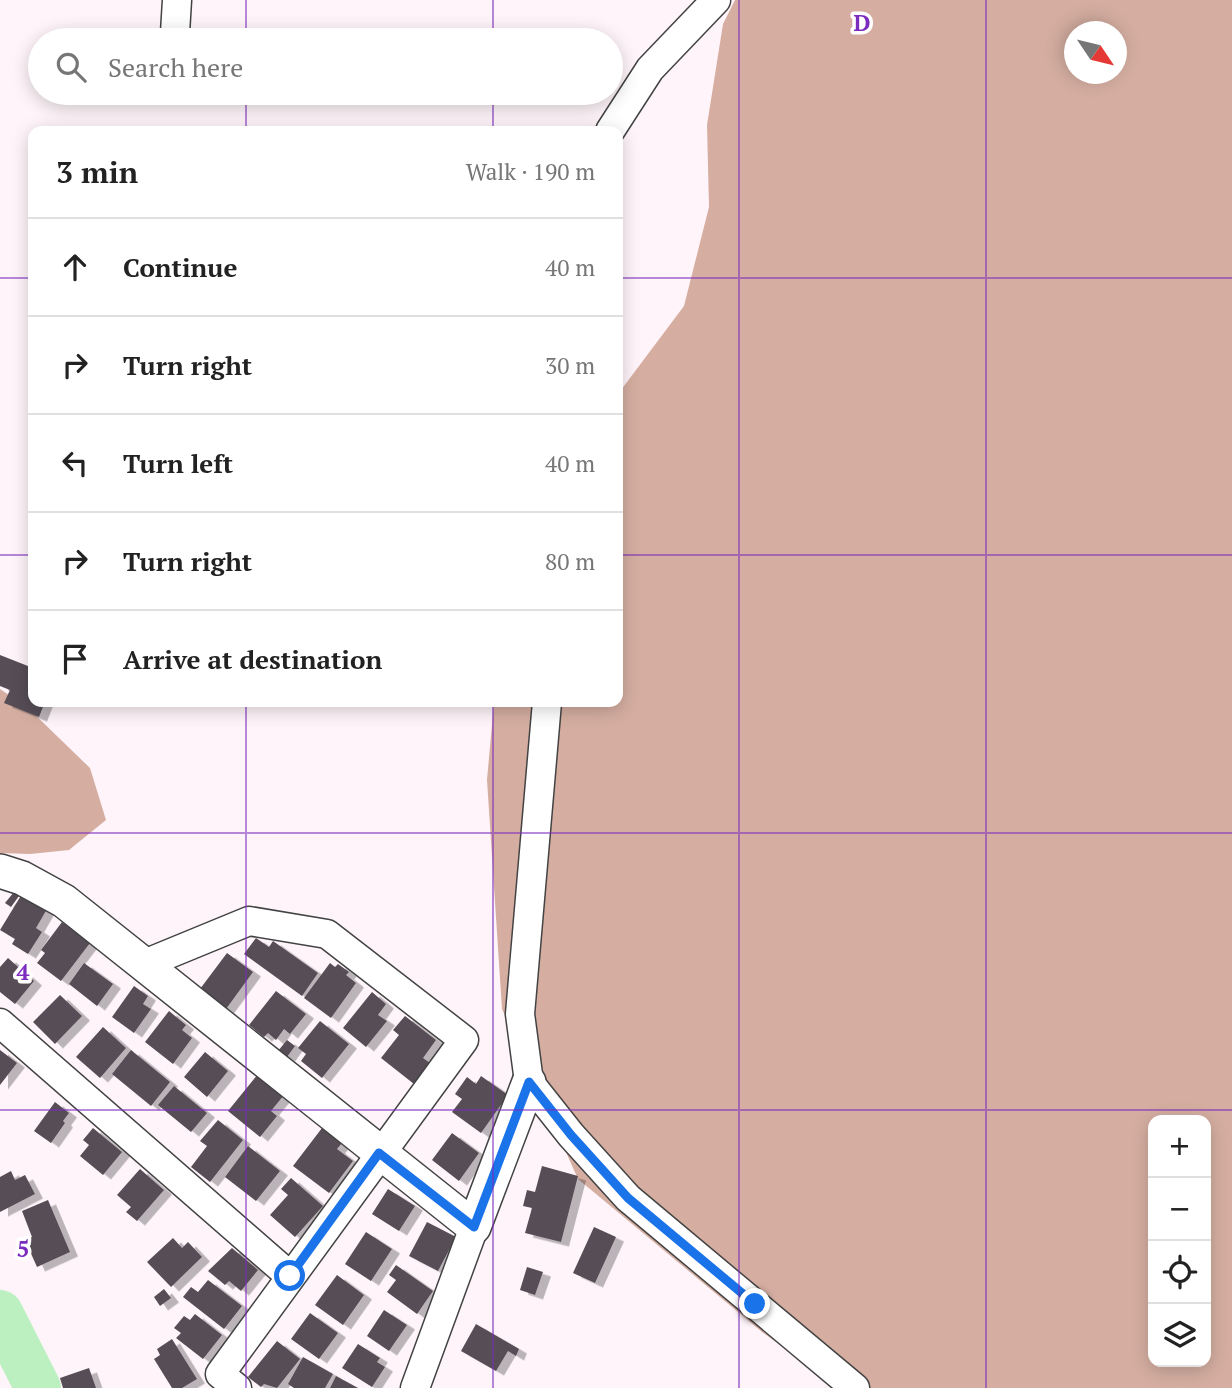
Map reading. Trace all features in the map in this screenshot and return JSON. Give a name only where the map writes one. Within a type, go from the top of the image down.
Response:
[{"type":"street","points":[[175,28],[177,0]]},
{"type":"street","points":[[613,126],[630,95],[650,69],[716,0]]},
{"type":"street","points":[[415,1388],[529,1082],[520,1014],[547,707]]},
{"type":"street","points":[[0,871],[22,878],[64,901],[474,1227]]},
{"type":"street","points":[[142,965],[249,920],[327,934],[464,1040],[220,1374],[237,1388]]},
{"type":"street","points":[[0,1023],[290,1276]]},
{"type":"street","points":[[529,1082],[571,1135],[628,1198],[855,1388]]},
{"type":"shaded area","points":[[735,0],[1232,0],[1232,1388],[840,1388],[762,1332],[578,1179],[502,1009],[487,780],[494,707],[623,707],[623,387],[684,306],[709,207],[707,125],[723,24]]},
{"type":"shaded area","points":[[0,689],[27,707],[90,768],[106,820],[69,850],[30,854],[0,853]]},
{"type":"building","points":[[0,655],[28,666],[28,707],[43,707],[39,717],[4,703],[10,690],[0,686]]},
{"type":"building","points":[[14,892],[19,896],[11,907],[5,903]]},
{"type":"building","points":[[22,894],[47,909],[36,928],[42,932],[28,954],[12,944],[15,939],[0,930]]},
{"type":"building","points":[[62,922],[90,943],[61,981],[37,963],[45,953],[41,950]]},
{"type":"building","points":[[256,938],[269,947],[273,941],[318,973],[302,996],[244,954]]},
{"type":"building","points":[[227,953],[253,972],[226,1009],[200,989]]},
{"type":"building","points":[[8,958],[34,981],[15,1004],[0,992],[0,967]]},
{"type":"building","points":[[84,963],[113,984],[97,1006],[69,984]]},
{"type":"building","points":[[330,963],[335,967],[338,964],[349,972],[346,975],[356,983],[331,1018],[304,998]]},
{"type":"building","points":[[134,986],[148,996],[143,1004],[151,1009],[134,1033],[112,1017]]},
{"type":"building","points":[[276,991],[306,1014],[290,1034],[284,1029],[276,1040],[268,1033],[264,1037],[249,1025]]},
{"type":"building","points":[[372,992],[386,1004],[378,1015],[387,1021],[366,1047],[343,1028]]},
{"type":"building","points":[[60,995],[82,1016],[55,1044],[33,1022]]},
{"type":"building","points":[[169,1011],[186,1025],[182,1030],[192,1038],[173,1064],[145,1042]]},
{"type":"building","points":[[405,1016],[436,1040],[423,1058],[430,1063],[414,1084],[381,1058],[399,1035],[393,1030]]},
{"type":"building","points":[[320,1021],[349,1044],[322,1078],[301,1061],[306,1054],[298,1048]]},
{"type":"building","points":[[103,1027],[126,1048],[100,1078],[76,1057]]},
{"type":"building","points":[[287,1040],[295,1046],[287,1057],[278,1051]]},
{"type":"building","points":[[0,1050],[17,1063],[0,1085]]},
{"type":"building","points":[[131,1050],[170,1082],[151,1106],[112,1074]]},
{"type":"building","points":[[205,1052],[228,1071],[207,1097],[184,1077]]},
{"type":"building","points":[[258,1074],[284,1095],[271,1111],[277,1116],[260,1137],[228,1111]]},
{"type":"building","points":[[481,1076],[508,1095],[481,1133],[452,1112],[462,1099],[455,1094],[467,1077],[476,1084]]},
{"type":"building","points":[[174,1086],[207,1113],[191,1132],[158,1105]]},
{"type":"building","points":[[55,1102],[69,1113],[51,1143],[34,1131]]},
{"type":"building","points":[[218,1120],[243,1140],[210,1182],[191,1167],[207,1146],[200,1141]]},
{"type":"building","points":[[93,1128],[122,1152],[103,1175],[80,1156],[89,1145],[83,1140]]},
{"type":"building","points":[[322,1128],[342,1143],[337,1149],[353,1161],[329,1193],[293,1166]]},
{"type":"building","points":[[452,1133],[479,1153],[459,1181],[432,1160]]},
{"type":"building","points":[[248,1146],[280,1171],[256,1201],[225,1177]]},
{"type":"building","points":[[542,1166],[578,1176],[561,1242],[525,1233],[532,1208],[523,1206],[527,1190],[535,1192]]},
{"type":"building","points":[[140,1169],[164,1190],[137,1221],[126,1212],[131,1207],[117,1195]]},
{"type":"building","points":[[11,1171],[15,1180],[25,1175],[35,1194],[0,1212],[0,1177]]},
{"type":"building","points":[[291,1178],[323,1206],[295,1237],[270,1215],[288,1195],[281,1189]]},
{"type":"building","points":[[388,1189],[415,1206],[399,1231],[372,1214]]},
{"type":"building","points":[[48,1200],[70,1252],[37,1267],[25,1240],[32,1237],[22,1211]]},
{"type":"building","points":[[427,1222],[456,1237],[438,1271],[409,1256]]},
{"type":"building","points":[[594,1227],[616,1237],[595,1283],[573,1273]]},
{"type":"building","points":[[366,1232],[392,1249],[371,1281],[345,1264]]},
{"type":"building","points":[[173,1238],[182,1248],[188,1242],[202,1257],[171,1287],[147,1262]]},
{"type":"building","points":[[232,1248],[258,1270],[241,1291],[229,1281],[225,1285],[208,1271]]},
{"type":"building","points":[[396,1265],[433,1291],[417,1314],[387,1292],[396,1280],[389,1275]]},
{"type":"building","points":[[527,1267],[543,1272],[535,1295],[520,1290]]},
{"type":"building","points":[[337,1275],[364,1295],[343,1325],[315,1305]]},
{"type":"building","points":[[208,1280],[242,1306],[224,1329],[183,1297],[191,1287],[198,1292]]},
{"type":"building","points":[[164,1289],[171,1298],[160,1306],[154,1297]]},
{"type":"building","points":[[384,1310],[407,1325],[389,1351],[367,1336]]},
{"type":"building","points":[[310,1313],[338,1333],[319,1359],[291,1339]]},
{"type":"building","points":[[195,1314],[222,1335],[203,1359],[176,1338],[181,1333],[174,1328],[184,1316],[190,1320]]},
{"type":"building","points":[[476,1324],[519,1349],[516,1356],[508,1351],[496,1371],[461,1351]]},
{"type":"building","points":[[172,1339],[197,1379],[182,1388],[172,1388],[154,1359],[160,1355],[157,1349]]},
{"type":"building","points":[[277,1341],[300,1359],[277,1388],[264,1384],[261,1387],[248,1377]]},
{"type":"building","points":[[358,1344],[380,1358],[377,1362],[385,1367],[372,1387],[342,1368]]},
{"type":"building","points":[[303,1357],[333,1374],[325,1388],[294,1388],[288,1384]]},
{"type":"building","points":[[89,1368],[96,1388],[63,1388],[60,1378]]},
{"type":"building","points":[[336,1376],[358,1388],[330,1388]]},
{"type":"waterway","points":[[0,1313],[38,1388]]},
{"type":"route","points":[[290,1276],[379,1153],[474,1227],[529,1082],[571,1135],[628,1198],[755,1304]]}]
